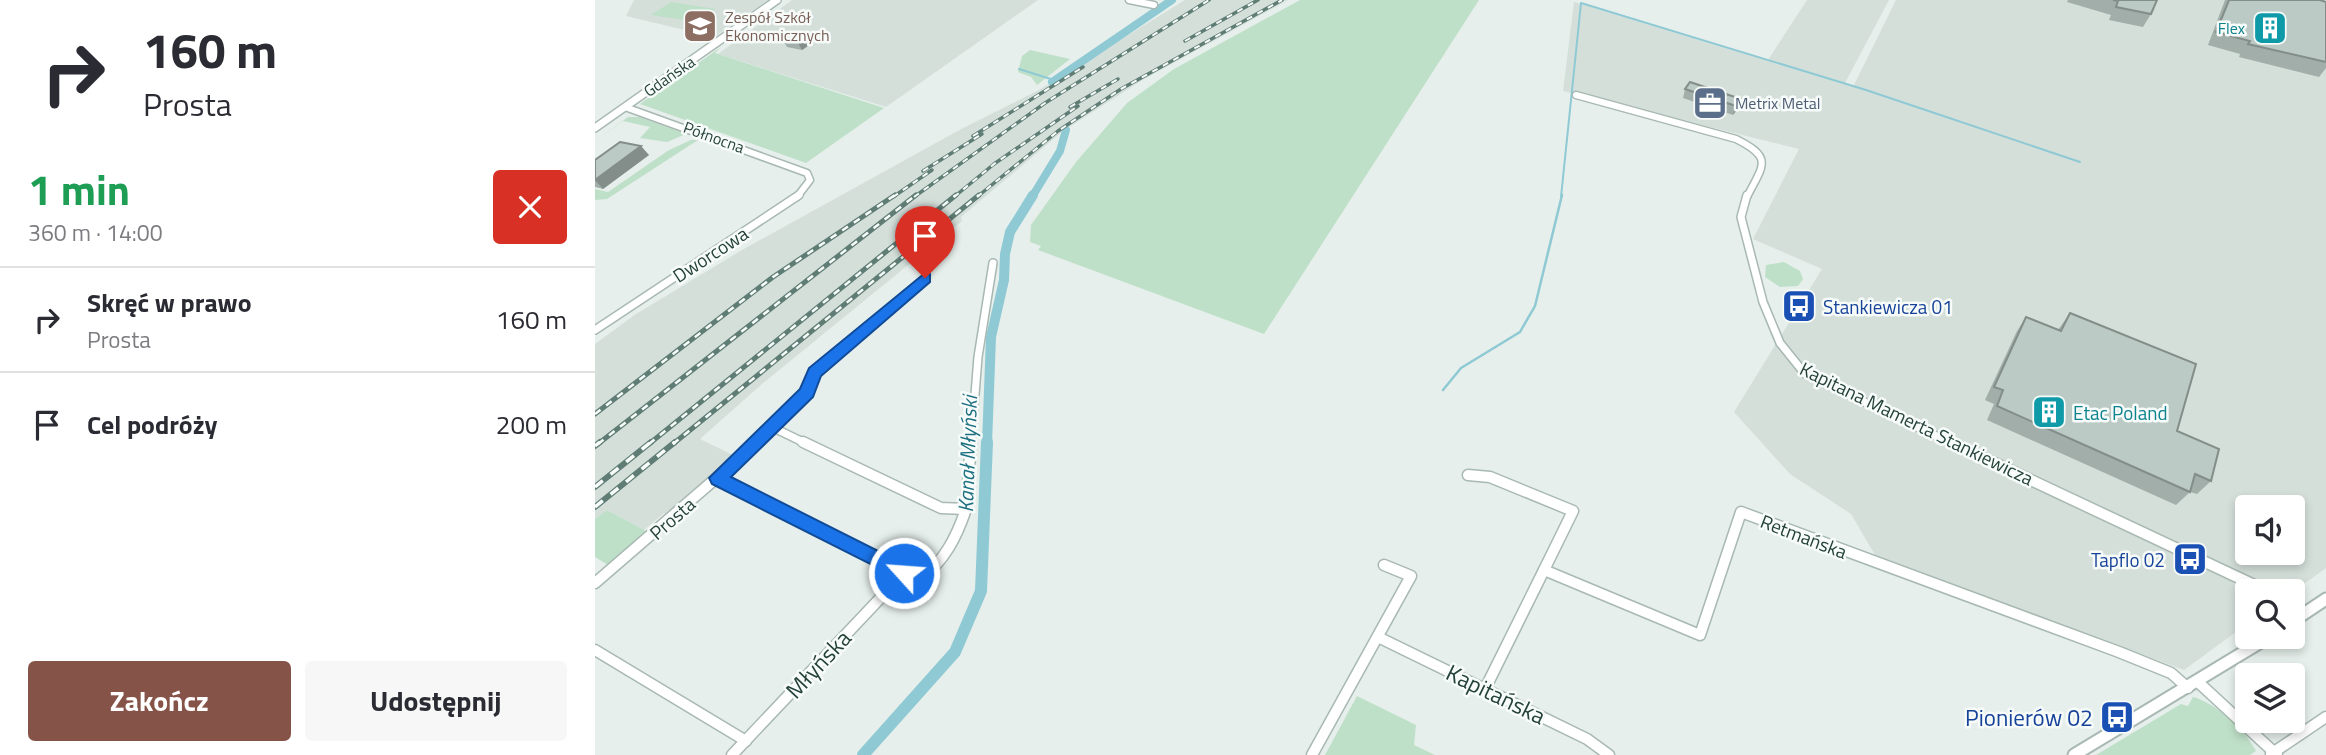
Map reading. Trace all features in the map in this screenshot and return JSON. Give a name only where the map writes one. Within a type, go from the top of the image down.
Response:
[{"type":"street","name":"Gdańska","points":[[595,128],[777,0]]},
{"type":"street","points":[[1129,0],[1154,5]]},
{"type":"street","name":"Kapitana Mamerta Stankiewicza","points":[[1576,95],[1736,139],[1758,152],[1763,160],[1764,170],[1745,195],[1741,216],[1776,338],[1788,358],[1805,374],[2242,579]]},
{"type":"street","name":"Północna","points":[[625,107],[803,170]]},
{"type":"street","name":"Dworcowa","points":[[595,330],[798,196],[810,180],[803,170]]},
{"type":"street","points":[[718,478],[904,573],[919,579],[927,575],[954,539],[966,509],[978,357],[993,262]]},
{"type":"street","name":"Prosta","points":[[595,583],[774,428],[779,418],[807,393],[814,372],[925,278]]},
{"type":"street","points":[[774,428],[941,508],[966,509]]},
{"type":"street","points":[[1468,475],[1490,477],[1573,511],[1485,689]]},
{"type":"street","name":"Retmańska","points":[[1544,570],[1700,635],[1741,512],[2119,652],[2193,685]]},
{"type":"street","points":[[1312,755],[1380,638],[1411,576],[1384,565]]},
{"type":"street","name":"Młyńska","points":[[732,755],[904,573]]},
{"type":"street","points":[[2305,611],[2326,600]]},
{"type":"street","name":"Kapitańska","points":[[1380,638],[1587,739],[1609,755]]},
{"type":"street","points":[[2074,755],[2250,649]]},
{"type":"street","points":[[595,650],[745,741]]},
{"type":"street","points":[[2193,685],[2273,754],[2326,716]]},
{"type":"shaded area","name":"Zespół Szkół Ekonomicznych","points":[[634,0],[768,0],[714,37],[626,16]]},
{"type":"shaded area","points":[[792,0],[1038,0],[886,107],[718,54]]},
{"type":"shaded area","points":[[1185,0],[1288,0],[1144,79],[1063,131],[961,217],[962,221],[762,384],[700,439],[735,456],[666,515],[664,513],[644,530],[607,510],[595,519],[595,344],[636,314],[742,250],[963,128],[1039,90]]},
{"type":"shaded area","points":[[1807,0],[1889,0],[1845,83],[1768,60]]},
{"type":"shaded area","points":[[1896,0],[2326,0],[2326,568],[2305,583],[2305,579],[2235,579],[2235,633],[2184,670],[1875,555],[1851,514],[1790,474],[1734,412],[1822,269],[1753,239],[1799,149],[1563,91],[1574,2],[1853,87]]},
{"type":"green space","points":[[1300,0],[1479,0],[1264,334],[1038,250],[1041,246],[1030,242],[1031,225],[1076,162],[1127,103],[1174,69]]},
{"type":"green space","points":[[671,2],[716,9],[697,22],[651,15]]},
{"type":"green space","points":[[721,47],[715,53],[884,108],[806,163],[640,104]]},
{"type":"green space","points":[[1030,50],[1070,59],[1037,85],[1031,77],[1018,72],[1022,56]]},
{"type":"green space","points":[[628,117],[639,117],[686,134],[667,142],[640,138],[650,127],[623,121],[595,141]]},
{"type":"green space","points":[[691,140],[698,140],[607,199],[595,200],[595,189],[608,192],[669,150]]},
{"type":"green space","points":[[1784,262],[1800,271],[1803,279],[1798,286],[1780,287],[1765,277],[1766,265]]},
{"type":"green space","points":[[607,510],[646,531],[608,565],[595,557],[595,519]]},
{"type":"green space","points":[[1357,696],[1416,725],[1414,745],[1435,755],[1325,755]]},
{"type":"green space","points":[[2193,697],[2211,705],[2229,718],[2235,724],[2235,733],[2243,733],[2256,751],[2250,755],[2096,755],[2181,704],[2188,706]]},
{"type":"building","points":[[2113,0],[2157,0],[2151,14],[2116,7],[2118,1]]},
{"type":"building","name":"Flex","points":[[2229,0],[2326,2],[2326,62],[2248,44],[2250,41],[2216,32]]},
{"type":"building","points":[[791,32],[806,34],[797,41],[782,38]]},
{"type":"building","points":[[1690,82],[1741,99],[1736,106],[1685,89]]},
{"type":"building","points":[[620,142],[641,146],[595,180],[595,160]]},
{"type":"building","name":"Etac Poland","points":[[2070,313],[2196,364],[2177,431],[2219,449],[2211,481],[2195,474],[2190,492],[1997,406],[2003,390],[1994,387],[2026,317],[2061,331]]},
{"type":"waterway","name":"Kanał Młyński","points":[[1052,82],[1172,0]]},
{"type":"waterway","points":[[1561,197],[1581,3],[1866,90],[2080,162]]},
{"type":"waterway","points":[[1019,69],[1054,80]]},
{"type":"waterway","name":"Kanał Młyński","points":[[1032,197],[1060,151],[1066,130]]},
{"type":"waterway","name":"Kanał Młyński","points":[[987,444],[991,337],[1004,280],[1005,254],[1010,232],[1033,195]]},
{"type":"waterway","points":[[1443,390],[1461,368],[1520,332],[1535,306],[1562,195]]},
{"type":"waterway","name":"Kanał Młyński","points":[[863,755],[955,652],[981,591],[987,442]]},
{"type":"railway","points":[[914,197],[1045,103],[1209,0]]},
{"type":"railway","points":[[1185,41],[1258,0]]},
{"type":"railway","points":[[977,197],[1058,131],[1121,89],[1282,0]]},
{"type":"railway","points":[[973,136],[1083,67]]},
{"type":"railway","points":[[1070,107],[1118,79]]},
{"type":"railway","points":[[954,197],[994,164],[1078,106]]},
{"type":"railway","points":[[923,171],[982,134]]},
{"type":"railway","points":[[893,197],[932,170]]},
{"type":"railway","points":[[595,414],[773,277],[895,195]]},
{"type":"railway","points":[[598,444],[916,195]]},
{"type":"railway","points":[[649,444],[956,195]]},
{"type":"railway","points":[[673,444],[979,195]]},
{"type":"railway","points":[[595,446],[600,442]]},
{"type":"railway","points":[[595,487],[651,442]]},
{"type":"railway","points":[[595,507],[675,442]]},
{"type":"place","name":"Zespół Szkół Ekonomicznych","points":[[700,26]]},
{"type":"place","name":"Flex","points":[[2270,28]]},
{"type":"place","name":"Metrix Metal","points":[[1710,103]]},
{"type":"place","name":"Stankiewicza 01","points":[[1799,306]]},
{"type":"place","name":"Etac Poland","points":[[2049,412]]},
{"type":"place","name":"Tapflo 02","points":[[2190,559]]},
{"type":"place","name":"Pionierów 02","points":[[2117,717]]},
{"type":"route","points":[[904,573],[718,478],[774,428],[779,418],[807,393],[814,372],[925,278]]}]
